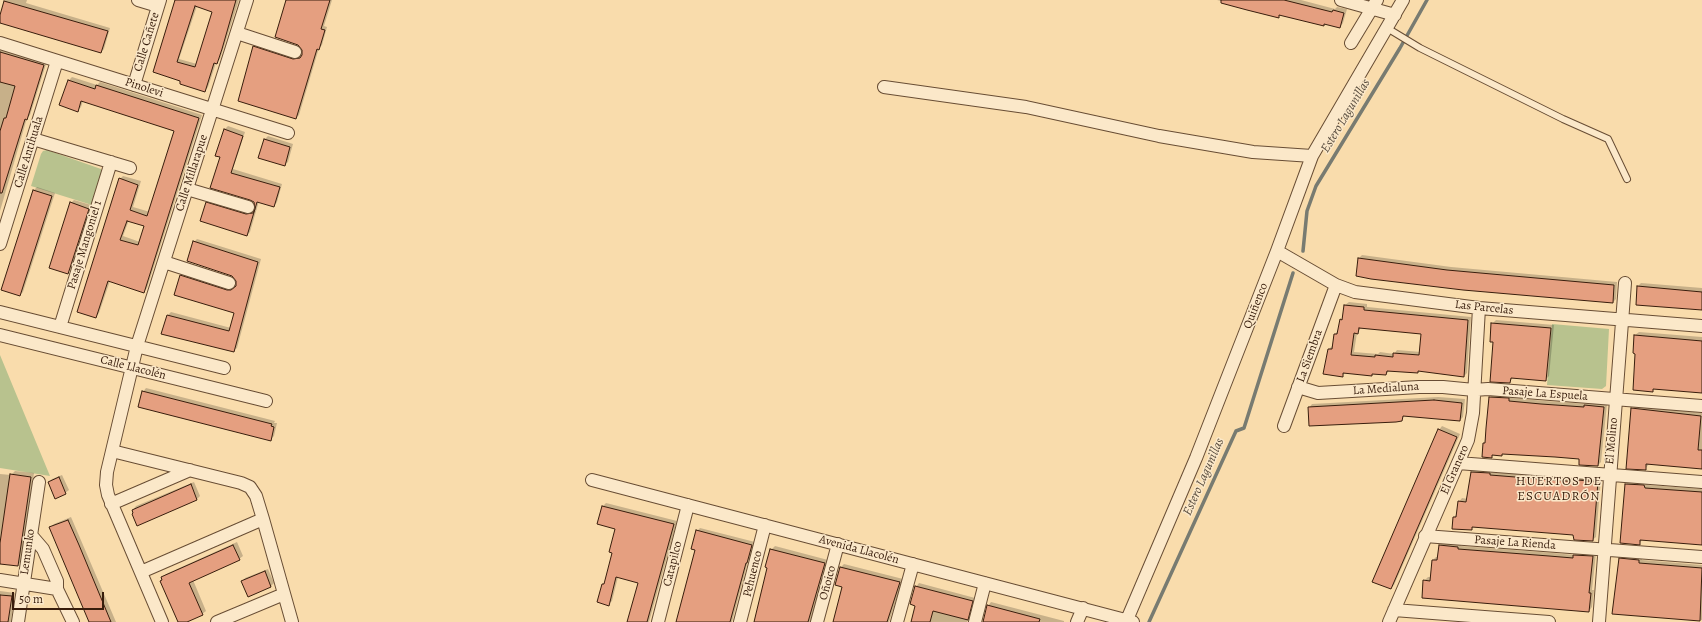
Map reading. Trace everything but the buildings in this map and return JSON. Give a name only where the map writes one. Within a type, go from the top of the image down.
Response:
[{"type":"street","points":[[138,0],[159,3]]},
{"type":"street","name":"Calle Millarapue","points":[[162,622],[108,495],[106,479],[138,346],[247,0]]},
{"type":"street","points":[[1341,0],[1374,4],[1395,15]]},
{"type":"street","name":"Quiñenco","points":[[1129,621],[1196,458],[1277,251],[1312,156],[1391,30],[1395,15],[1403,0]]},
{"type":"street","name":"Calle Cañete","points":[[134,85],[159,3]]},
{"type":"street","points":[[1351,43],[1374,4]]},
{"type":"street","points":[[237,33],[295,52]]},
{"type":"street","name":"Pinolevi","points":[[0,42],[288,133]]},
{"type":"street","name":"Calle Antihuala","points":[[0,244],[57,61]]},
{"type":"street","points":[[884,87],[1026,107],[1158,136],[1253,152],[1312,156]]},
{"type":"street","points":[[33,139],[130,168]]},
{"type":"street","name":"Pasaje Mangoniel 1","points":[[60,327],[111,162]]},
{"type":"street","points":[[187,189],[248,206]]},
{"type":"street","name":"Las Parcelas","points":[[1277,251],[1336,285],[1365,294],[1480,308],[1702,326]]},
{"type":"street","points":[[164,262],[229,283]]},
{"type":"street","name":"El Molino","points":[[1599,622],[1625,283]]},
{"type":"street","name":"La Siembra","points":[[1284,426],[1336,285]]},
{"type":"street","name":"El Granero","points":[[1389,622],[1470,432],[1480,308]]},
{"type":"street","name":"Calle Llacolén","points":[[0,312],[224,368]]},
{"type":"street","name":"Calle Llacolén","points":[[0,335],[266,401]]},
{"type":"street","name":"La Medialuna","points":[[1298,387],[1318,393],[1419,387],[1444,387],[1474,390]]},
{"type":"street","name":"Pasaje La Espuela","points":[[1474,390],[1488,389],[1702,406]]},
{"type":"street","points":[[112,451],[246,484],[256,496],[292,622]]},
{"type":"street","points":[[1458,463],[1702,482]]},
{"type":"street","points":[[112,504],[190,470]]},
{"type":"street","name":"Avenida Llacolén","points":[[592,480],[1129,621]]},
{"type":"street","name":"Lemunko","points":[[18,622],[39,482]]},
{"type":"street","name":"Catapilco","points":[[658,622],[688,505]]},
{"type":"street","points":[[140,572],[263,519]]},
{"type":"street","name":"Pehuenco","points":[[740,622],[765,525]]},
{"type":"street","points":[[30,535],[43,550],[57,581],[57,589],[73,622]]},
{"type":"street","name":"Pasaje La Rienda","points":[[1425,536],[1702,557]]},
{"type":"street","name":"Oñoico","points":[[817,622],[838,544]]},
{"type":"street","points":[[897,622],[913,564]]},
{"type":"street","points":[[0,580],[57,589]]},
{"type":"street","points":[[975,622],[985,583]]},
{"type":"street","points":[[217,622],[284,594]]},
{"type":"street","points":[[1077,622],[1083,608]]},
{"type":"street","points":[[1394,610],[1549,622]]},
{"type":"lane","points":[[1391,30],[1410,42],[1563,119],[1608,138],[1627,179]]},
{"type":"green space","points":[[47,150],[101,169],[102,174],[92,205],[31,186],[41,154],[43,151]]},
{"type":"green space","points":[[1552,324],[1609,329],[1606,386],[1602,389],[1547,385]]},
{"type":"green space","points":[[0,355],[50,476],[0,468]]},
{"type":"waterway","name":"Estero Lagunillas","points":[[1303,251],[1307,211],[1316,186],[1400,48],[1427,0]]},
{"type":"waterway","name":"Estero Lagunillas","points":[[1149,622],[1236,431],[1244,428],[1293,273]]},
{"type":"district","name":"HUERTOS DE ESCUADRÓN","points":[[1559,490]]}]
